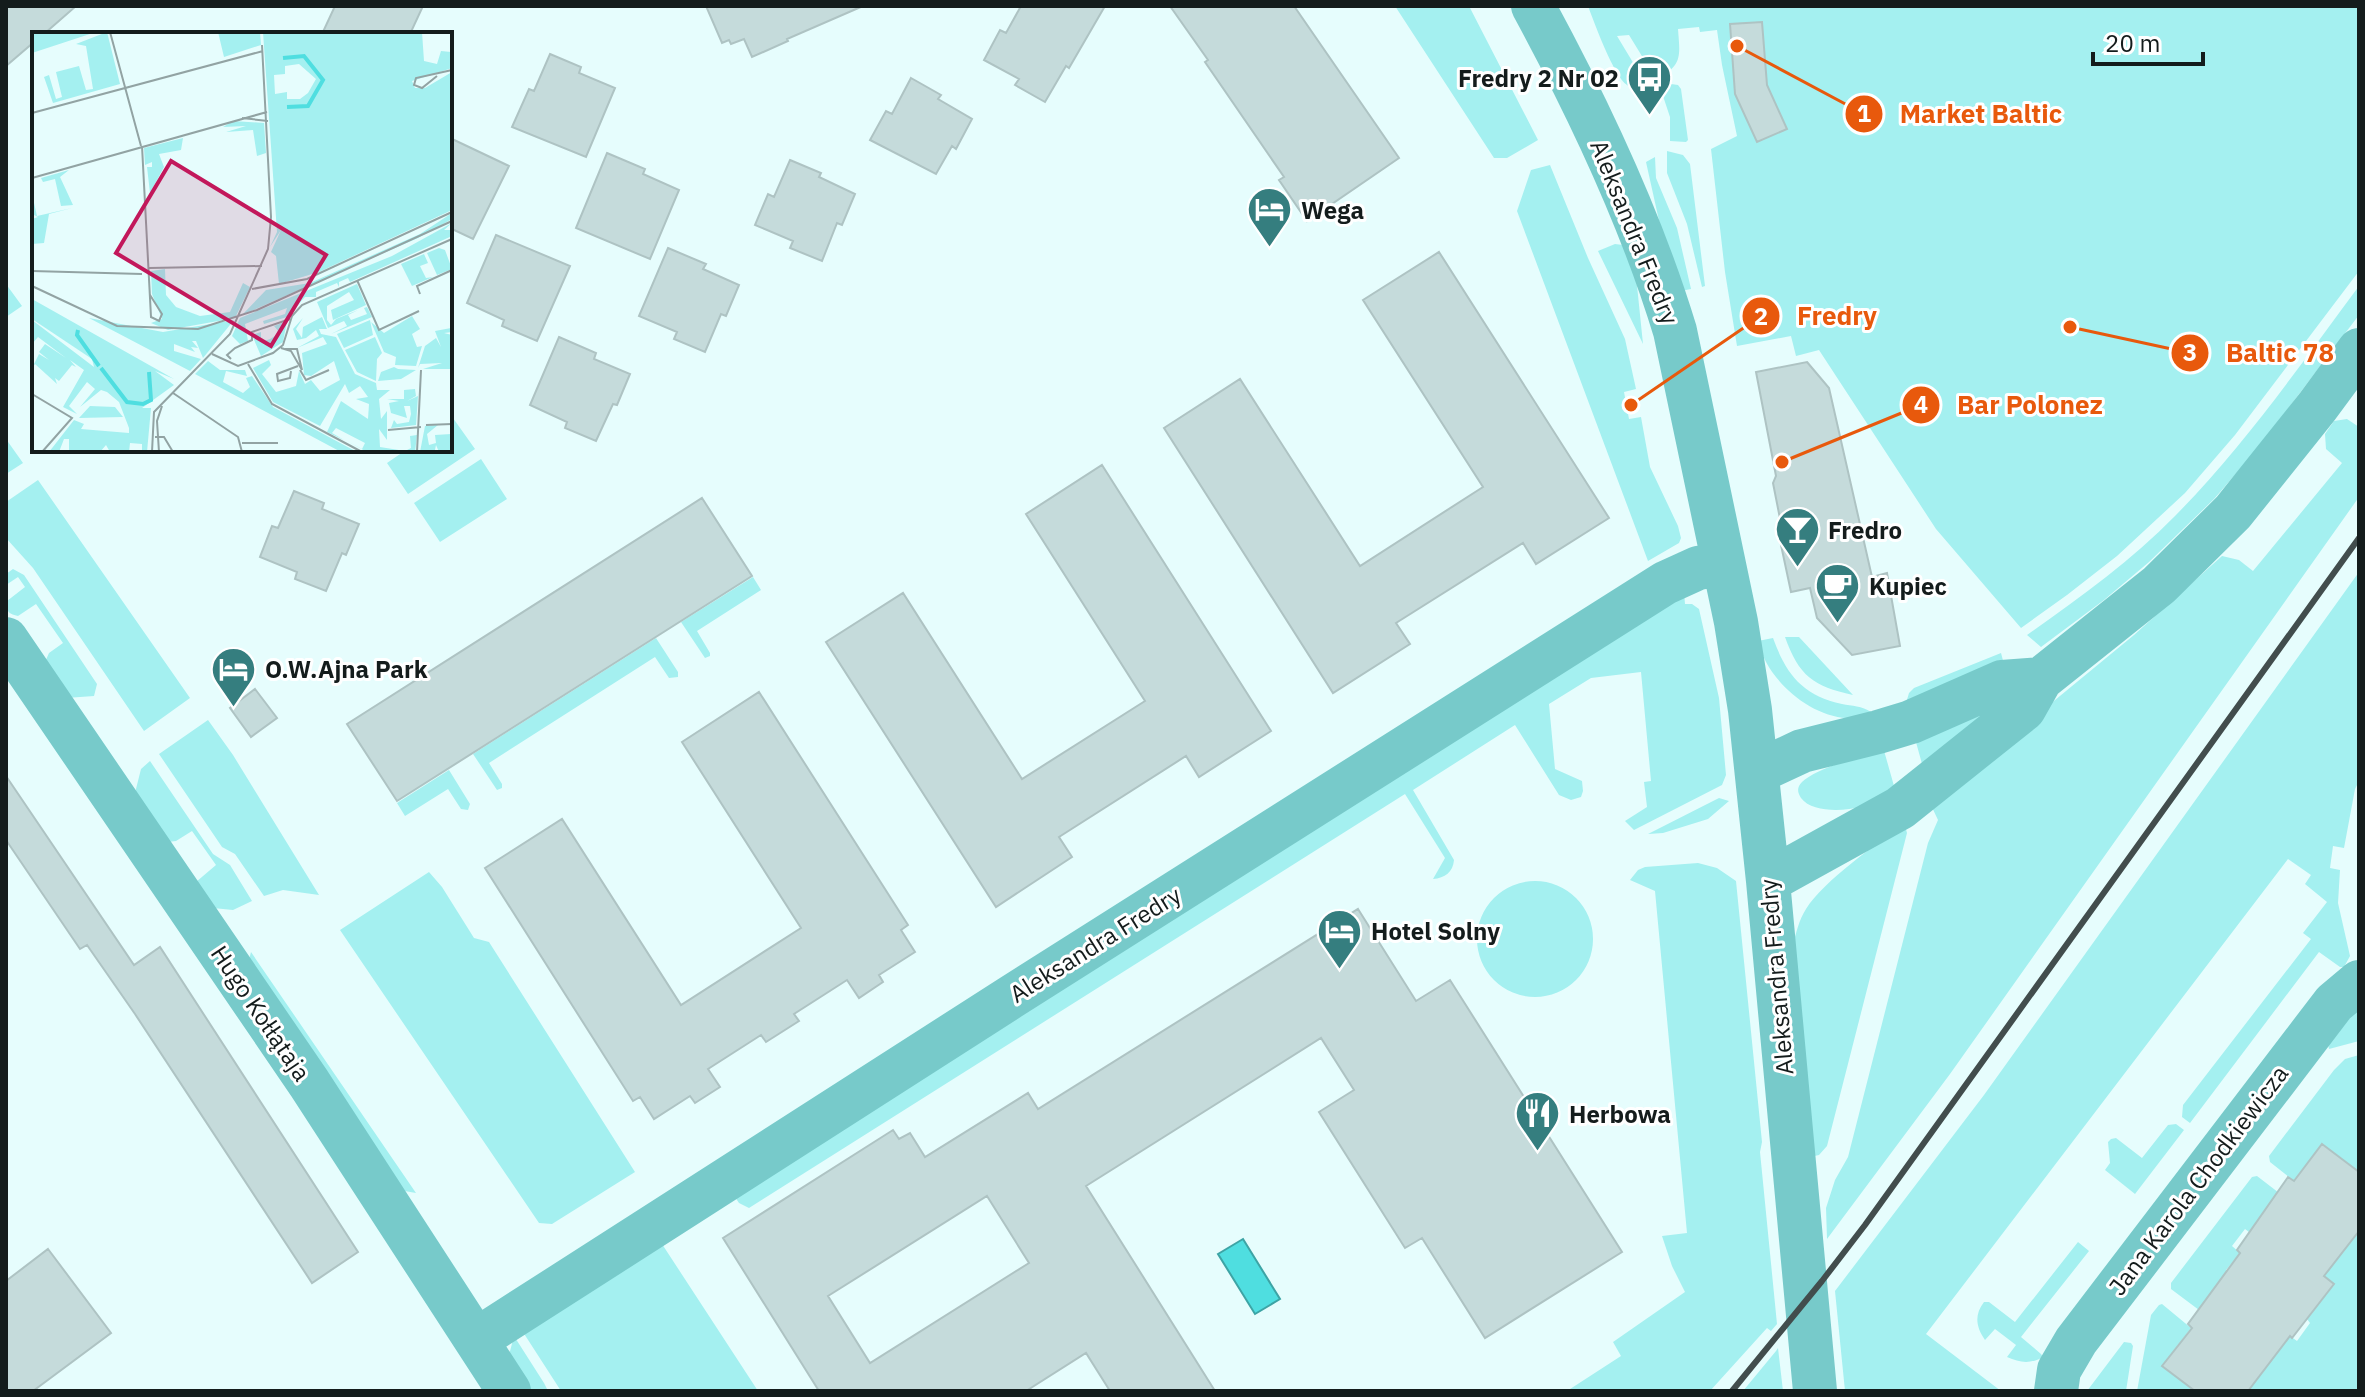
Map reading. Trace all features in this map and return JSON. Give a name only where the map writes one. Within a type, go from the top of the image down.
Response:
[{"type":"street","name":"Aleksandra Fredry","points":[[1533,6],[1606,153],[1664,295],[1675,331],[1736,622],[1757,772],[1815,1391]]},
{"type":"street","points":[[1768,881],[1900,808],[2024,709],[2041,679],[2159,585],[2233,512],[2359,350]]},
{"type":"street","name":"Aleksandra Fredry","points":[[476,1340],[1024,988],[1665,583],[1698,568],[1722,564]]},
{"type":"street","name":"Hugo Kołłątaja","points":[[6,639],[309,1083],[509,1391]]},
{"type":"street","points":[[1757,772],[1802,751],[1911,722],[2002,682],[2041,679]]},
{"type":"street","points":[[1750,710],[1802,728],[1878,732]]},
{"type":"street","points":[[1762,835],[1852,821],[1900,808]]},
{"type":"street","name":"Jana Karola Chodkiewicza","points":[[2056,1391],[2059,1370],[2076,1341],[2334,1003],[2359,982]]},
{"type":"shaded area","points":[[1395,6],[1469,6],[1538,140],[1507,158],[1494,158]]},
{"type":"shaded area","points":[[1588,6],[2359,6],[2359,271],[2235,435],[2185,493],[2117,556],[2021,628],[1936,529],[1819,350],[1796,356],[1791,336],[1737,346],[1711,149],[1737,136],[1717,30],[1700,32],[1699,27],[1678,29],[1678,59],[1671,70],[1656,79],[1629,35],[1617,36],[1646,84],[1631,87],[1616,72]]},
{"type":"shaded area","points":[[1671,84],[1681,89],[1686,142],[1670,141],[1670,117],[1661,90]]},
{"type":"shaded area","points":[[1667,151],[1683,155],[1690,164],[1705,286],[1702,287],[1687,224],[1667,173]]},
{"type":"shaded area","points":[[1655,157],[1656,178],[1677,228],[1691,289],[1681,291],[1666,252],[1646,162]]},
{"type":"shaded area","points":[[1550,165],[1625,339],[1636,389],[1624,392],[1629,419],[1641,417],[1650,467],[1681,538],[1679,543],[1648,561],[1517,211],[1531,170]]},
{"type":"shaded area","points":[[1615,244],[1623,245],[1635,266],[1643,344],[1598,251]]},
{"type":"shaded area","points":[[6,284],[22,306],[6,317]]},
{"type":"shaded area","points":[[2359,286],[2359,315],[2259,447],[2214,499],[2149,562],[2041,647],[2027,635],[2122,564],[2175,516],[2248,433]]},
{"type":"shaded area","points":[[452,419],[475,449],[408,494],[387,463],[403,452],[452,452]]},
{"type":"shaded area","points":[[2347,419],[2359,427],[2359,497],[1950,1074],[1827,1239],[1826,1208],[1835,1180],[1848,1157],[1928,843],[1938,820],[1930,803],[2134,635],[2222,556],[2239,560],[2253,571],[2342,463],[2326,449],[2325,434],[2334,421]]},
{"type":"shaded area","points":[[6,439],[23,463],[6,474]]},
{"type":"shaded area","points":[[481,459],[507,499],[440,542],[414,503]]},
{"type":"shaded area","points":[[38,480],[190,698],[144,731],[33,568],[6,538],[6,502]]},
{"type":"shaded area","points":[[13,569],[24,575],[97,684],[94,696],[66,698],[45,662],[49,653],[63,643],[36,604],[18,616],[8,612],[7,601],[25,587],[18,577],[6,585],[6,574]]},
{"type":"shaded area","points":[[2359,572],[2359,781],[2344,848],[2333,846],[2330,868],[2340,870],[2338,903],[2350,956],[2344,967],[2319,952],[2190,1123],[2182,1117],[2183,1105],[2311,939],[2303,933],[2327,902],[2305,884],[2311,875],[2288,859],[1926,1334],[2001,1391],[1845,1391],[1835,1291],[1984,1095]]},
{"type":"shaded area","points":[[753,577],[761,590],[697,631],[710,653],[705,658],[681,622]]},
{"type":"shaded area","points":[[1684,592],[1685,604],[1699,609],[1719,698],[1726,775],[1722,785],[1634,830],[1625,821],[1647,807],[1644,782],[1651,781],[1641,672],[1591,678],[1549,704],[1555,769],[1582,781],[1581,797],[1571,800],[1559,795],[1515,725],[1413,790],[1454,860],[1445,876],[1433,879],[1445,858],[1405,794],[749,1208],[739,1203],[733,1194]]},
{"type":"shaded area","points":[[1785,637],[1799,637],[1853,695],[1827,688],[1809,677],[1796,661]]},
{"type":"shaded area","points":[[656,638],[678,672],[678,677],[669,678],[655,657],[489,763],[502,784],[502,788],[497,790],[473,754]]},
{"type":"shaded area","points":[[1773,638],[1790,672],[1806,689],[1828,700],[1871,712],[1847,718],[1832,716],[1804,703],[1779,681],[1763,655],[1758,641]]},
{"type":"shaded area","points":[[2001,653],[2005,668],[1906,703],[1914,688]]},
{"type":"shaded area","points":[[2012,695],[1924,771],[1914,735]]},
{"type":"shaded area","points":[[208,720],[319,895],[283,890],[264,896],[235,854],[222,847],[159,754]]},
{"type":"shaded area","points":[[1883,747],[1896,793],[1861,807],[1837,810],[1813,806],[1801,798],[1798,788],[1808,777]]},
{"type":"shaded area","points":[[150,761],[213,854],[230,865],[252,901],[233,910],[213,908],[196,882],[216,865],[192,831],[176,841],[168,842],[134,797],[141,769]]},
{"type":"shaded area","points":[[449,770],[470,804],[468,810],[461,809],[448,789],[405,816],[397,803]]},
{"type":"shaded area","points":[[1719,798],[1729,801],[1708,819],[1663,833],[1648,834]]},
{"type":"shaded area","points":[[1904,822],[1907,833],[1827,1146],[1819,1155],[1810,1157],[1793,945],[1801,918],[1814,898]]},
{"type":"shaded area","points":[[1698,863],[1717,868],[1736,881],[1777,1324],[1771,1331],[1767,1328],[1710,1391],[1567,1391],[1621,1356],[1613,1342],[1685,1292],[1662,1236],[1687,1233],[1655,891],[1630,880],[1645,867]]},
{"type":"shaded area","points":[[429,872],[474,938],[489,942],[635,1172],[552,1224],[539,1223],[340,930]]},
{"type":"shaded area","points":[[1535,881],[1557,886],[1576,898],[1588,917],[1593,939],[1588,961],[1576,980],[1557,992],[1535,997],[1513,992],[1494,980],[1482,961],[1477,939],[1482,917],[1494,898],[1513,886]]},
{"type":"shaded area","points":[[251,952],[416,1193],[399,1190],[249,960]]},
{"type":"shaded area","points":[[2354,1012],[2359,1012],[2359,1041],[2329,1049],[2326,1034]]},
{"type":"shaded area","points":[[2359,1055],[2359,1172],[2294,1181],[2270,1162],[2269,1156],[2334,1070],[2345,1059]]},
{"type":"shaded area","points":[[2176,1124],[2184,1130],[2135,1194],[2105,1170],[2110,1163],[2108,1142],[2111,1139],[2116,1138],[2142,1158],[2168,1125]]},
{"type":"shaded area","points":[[2257,1176],[2283,1196],[2253,1235],[2245,1229],[2232,1246],[2240,1253],[2226,1270],[2232,1275],[2203,1313],[2171,1289],[2171,1283],[2252,1177]]},
{"type":"shaded area","points":[[2359,1231],[2359,1391],[2248,1391],[2290,1336],[2297,1341],[2310,1323],[2307,1319],[2334,1284],[2324,1276]]},
{"type":"shaded area","points":[[1243,1239],[1280,1299],[1255,1314],[1218,1254]]},
{"type":"shaded area","points":[[2078,1242],[2089,1251],[2021,1337],[2043,1357],[2025,1362],[2007,1357],[2016,1345],[1995,1329],[1985,1340],[1980,1330],[1977,1321],[1984,1302],[1989,1302],[2015,1322]]},
{"type":"shaded area","points":[[662,1244],[758,1391],[561,1391],[521,1329]]},
{"type":"shaded area","points":[[2162,1304],[2191,1328],[2162,1366],[2195,1391],[2137,1391],[2151,1315]]},
{"type":"shaded area","points":[[514,1336],[548,1391],[529,1391],[509,1355]]},
{"type":"shaded area","points":[[2124,1342],[2133,1346],[2126,1391],[2087,1391]]},
{"type":"shaded area","points":[[1778,1348],[1783,1391],[1743,1391],[1776,1351]]},
{"type":"building","points":[[6,6],[76,6],[46,32],[32,32],[32,44],[6,66]]},
{"type":"building","points":[[335,6],[423,6],[411,32],[323,32]]},
{"type":"building","points":[[706,6],[863,6],[752,57],[744,39],[731,44],[729,40],[722,43]]},
{"type":"building","points":[[1021,6],[1105,6],[1045,102],[1015,85],[1019,79],[984,60],[1000,30],[1006,33]]},
{"type":"building","points":[[1170,6],[1294,6],[1399,158],[1307,221],[1279,180],[1284,177]]},
{"type":"building","points":[[1762,22],[1767,85],[1787,129],[1757,142],[1735,94],[1730,24]]},
{"type":"building","points":[[550,54],[581,67],[579,73],[615,88],[586,157],[512,127],[529,89],[534,91]]},
{"type":"building","points":[[911,78],[941,95],[938,99],[972,119],[956,149],[952,146],[936,174],[870,140],[886,111],[892,114]]},
{"type":"building","points":[[452,139],[509,166],[473,239],[452,229]]},
{"type":"building","points":[[607,153],[645,169],[643,174],[679,190],[650,259],[576,228]]},
{"type":"building","points":[[790,160],[821,173],[819,177],[855,194],[842,225],[837,223],[822,261],[790,248],[793,241],[755,225],[768,194],[774,197]]},
{"type":"building","points":[[496,235],[570,266],[537,341],[502,326],[504,320],[467,303]]},
{"type":"building","points":[[668,248],[706,264],[703,269],[739,285],[726,316],[721,314],[705,352],[674,339],[677,332],[639,316]]},
{"type":"building","points":[[1439,252],[1609,518],[1536,564],[1523,543],[1396,623],[1410,644],[1333,693],[1164,428],[1240,379],[1360,566],[1483,487],[1363,300]]},
{"type":"building","points":[[559,337],[596,353],[594,359],[630,374],[617,405],[613,404],[596,441],[565,428],[567,422],[530,405]]},
{"type":"building","points":[[1807,362],[1829,388],[1872,577],[1887,573],[1900,646],[1852,655],[1817,618],[1810,588],[1791,592],[1781,545],[1785,544],[1773,483],[1776,476],[1756,372]]},
{"type":"building","points":[[1102,465],[1271,731],[1199,777],[1186,756],[1059,837],[1072,857],[996,907],[826,642],[903,593],[1022,779],[1145,701],[1026,514]]},
{"type":"building","points":[[294,491],[324,503],[322,509],[359,524],[346,555],[342,553],[326,591],[295,579],[297,572],[260,557],[272,526],[278,528]]},
{"type":"building","points":[[702,498],[752,576],[397,801],[347,724]]},
{"type":"building","points":[[255,689],[277,718],[251,737],[230,708]]},
{"type":"building","points":[[759,692],[908,925],[901,930],[915,952],[879,975],[883,982],[859,998],[847,980],[794,1014],[799,1021],[766,1042],[761,1035],[708,1069],[720,1087],[695,1103],[690,1096],[654,1119],[640,1097],[633,1101],[485,868],[562,819],[681,1005],[801,928],[682,742]]},
{"type":"building","points":[[6,776],[134,965],[160,947],[358,1252],[312,1283],[135,1014],[87,945],[80,949],[6,840]]},
{"type":"building","points":[[1358,909],[1416,1001],[1450,980],[1622,1252],[1485,1338],[1422,1238],[1405,1248],[1319,1112],[1354,1090],[1321,1038],[1086,1186],[1215,1391],[1110,1391],[1086,1353],[1026,1391],[819,1391],[723,1238],[893,1130],[899,1139],[910,1133],[925,1157],[1028,1093],[1038,1109]],"holes":[[[987,1196],[1029,1263],[870,1363],[828,1296]]]},
{"type":"building","points":[[2322,1144],[2359,1172],[2359,1231],[2324,1276],[2334,1284],[2248,1391],[2195,1391],[2162,1366],[2192,1328],[2188,1324],[2240,1253],[2237,1250],[2288,1177],[2294,1181]]},
{"type":"building","points":[[48,1249],[111,1333],[33,1391],[6,1391],[6,1281]]},
{"type":"railway","points":[[1732,1391],[1865,1225],[2359,538]]},
{"type":"place","name":"Market Baltic","points":[[1737,46]]},
{"type":"place","name":"Fredry 2 Nr 02","points":[[1650,117]]},
{"type":"place","name":"Wega","points":[[1270,249]]},
{"type":"place","name":"Baltic 78","points":[[2070,327]]},
{"type":"place","name":"Fredry","points":[[1631,405]]},
{"type":"place","name":"Bar Polonez","points":[[1782,462]]},
{"type":"place","name":"Fredro","points":[[1797,569]]},
{"type":"place","name":"Kupiec","points":[[1838,625]]},
{"type":"place","name":"O.W.Ajna Park","points":[[234,708]]},
{"type":"place","name":"Hotel Solny","points":[[1340,970]]},
{"type":"place","name":"Herbowa","points":[[1538,1153]]}]
